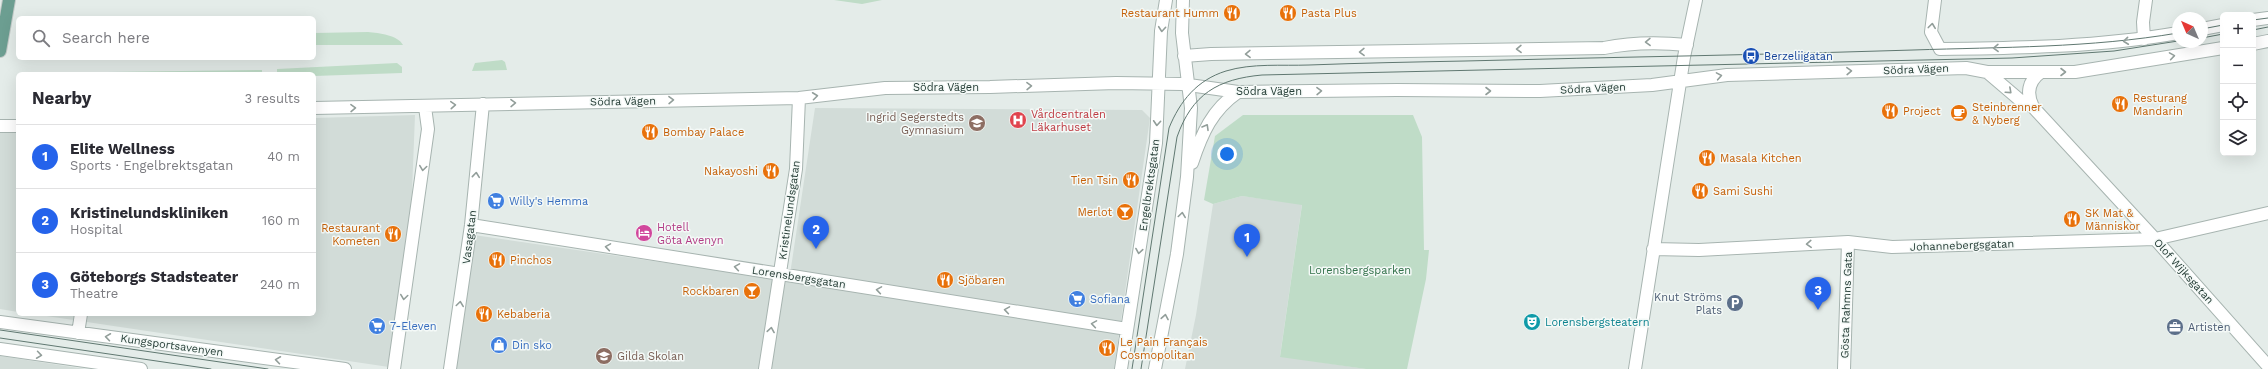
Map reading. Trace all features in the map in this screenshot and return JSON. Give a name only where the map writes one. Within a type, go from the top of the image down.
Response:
[{"type":"main road","points":[[0,51],[9,0]]},
{"type":"street","name":"Engelbrektsgatan","points":[[1121,369],[1156,143],[1160,84],[1161,31],[1166,0]]},
{"type":"street","points":[[1155,369],[1177,254],[1187,177],[1191,108],[1182,33],[1183,0]]},
{"type":"street","points":[[1634,369],[1687,45],[1696,0]]},
{"type":"street","name":"Södra Vägen","points":[[1935,0],[1931,32],[1940,49],[2068,46],[2144,39],[2172,34]]},
{"type":"street","points":[[2144,39],[2143,22],[2146,0]]},
{"type":"street","points":[[2256,20],[2268,18]]},
{"type":"street","points":[[2208,28],[2220,26]]},
{"type":"street","points":[[1184,56],[1211,54],[1604,48],[1636,42],[1664,42],[1687,45]]},
{"type":"street","points":[[2256,44],[2268,42]]},
{"type":"street","name":"Södra Vägen","points":[[316,108],[425,107],[483,104],[799,98],[885,88],[990,87],[1121,82],[1189,84],[1238,92],[1397,90],[1540,91],[1631,86],[1735,74],[1966,68],[1987,72],[2075,72],[2220,48]]},
{"type":"street","name":"Olof Wijksgatan","points":[[1987,72],[2021,102],[2033,108],[2155,239],[2268,366]]},
{"type":"street","points":[[2033,108],[2029,100],[2029,84],[2033,77],[2041,72]]},
{"type":"street","points":[[1187,177],[1204,129],[1221,105],[1238,92]]},
{"type":"street","name":"Kristinelundsgatan","points":[[766,369],[796,169],[799,98]]},
{"type":"street","name":"Vasagatan","points":[[450,369],[471,225],[483,104]]},
{"type":"street","points":[[394,369],[428,129],[425,107]]},
{"type":"street","points":[[0,126],[16,126]]},
{"type":"street","name":"Johannebergsgatan","points":[[1653,249],[1699,250],[1848,242],[1892,247],[2155,239],[2268,213]]},
{"type":"street","name":"Lorensbergsgatan","points":[[471,225],[1127,329]]},
{"type":"street","name":"Gösta Rahmns Gata","points":[[1844,369],[1848,242]]},
{"type":"street","points":[[78,333],[81,316]]},
{"type":"street","name":"Kungsportsavenyen","points":[[0,322],[345,369]]},
{"type":"street","points":[[0,349],[77,364],[140,369]]},
{"type":"shaded area","points":[[815,108],[1142,110],[1150,118],[1114,369],[456,369],[474,235],[789,281]]},
{"type":"shaded area","points":[[415,115],[410,243],[389,367],[46,316],[316,316],[316,118]]},
{"type":"shaded area","points":[[0,130],[16,130],[16,312],[0,309]]},
{"type":"shaded area","points":[[1242,196],[1302,204],[1280,356],[1366,369],[1185,369],[1196,315],[1213,204]]},
{"type":"shaded area","points":[[0,356],[85,369],[0,369]]},
{"type":"green space","points":[[834,0],[882,0],[862,4]]},
{"type":"green space","points":[[368,32],[383,34],[397,39],[403,45],[316,45],[316,33]]},
{"type":"green space","points":[[502,60],[505,62],[507,70],[472,71],[475,63]]},
{"type":"green space","points":[[397,63],[402,67],[402,73],[316,76],[316,72],[277,72],[277,69]]},
{"type":"green space","points":[[262,70],[262,72],[109,72]]},
{"type":"green space","name":"Lorensbergsparken","points":[[1243,115],[1413,115],[1422,137],[1424,250],[1429,250],[1426,279],[1407,369],[1366,369],[1280,357],[1302,205],[1242,196],[1213,204],[1204,200],[1215,136]]},
{"type":"tram line","points":[[2256,20],[2268,18]]},
{"type":"tram line","points":[[2208,28],[2220,26]]},
{"type":"tram line","points":[[2256,29],[2268,27]]},
{"type":"tram line","points":[[1132,369],[1169,128],[1184,100],[1206,80],[1226,71],[1236,68],[1267,65],[2046,46],[2112,42],[2172,34]]},
{"type":"tram line","points":[[2208,37],[2220,35]]},
{"type":"tram line","points":[[1141,369],[1177,137],[1190,110],[1199,100],[1209,91],[1232,80],[1262,75],[2012,58],[2114,51],[2172,42]]},
{"type":"tram line","points":[[0,330],[268,369]]},
{"type":"tram line","points":[[0,338],[211,369]]},
{"type":"place","name":"Restaurant Humm","points":[[1232,13]]},
{"type":"place","name":"Pasta Plus","points":[[1288,13]]},
{"type":"place","name":"Berzeliigatan","points":[[1751,56]]},
{"type":"place","name":"Resturang Mandarin","points":[[2120,104]]},
{"type":"place","name":"Project","points":[[1890,111]]},
{"type":"place","name":"Steinbrenner & Nyberg","points":[[1959,113]]},
{"type":"place","name":"Vårdcentralen Läkarhuset","points":[[1018,120]]},
{"type":"place","name":"Ingrid Segerstedts Gymnasium","points":[[977,123]]},
{"type":"place","name":"Bombay Palace","points":[[650,132]]},
{"type":"place","name":"Masala Kitchen","points":[[1707,158]]},
{"type":"place","name":"Nakayoshi","points":[[771,171]]},
{"type":"place","name":"Tien Tsin","points":[[1131,180]]},
{"type":"place","name":"Sami Sushi","points":[[1700,191]]},
{"type":"place","name":"Willy's Hemma","points":[[496,201]]},
{"type":"place","name":"Merlot","points":[[1125,212]]},
{"type":"place","name":"SK Mat & Människor","points":[[2072,219]]},
{"type":"place","name":"Hotell Göta Avenyn","points":[[644,233]]},
{"type":"place","name":"Restaurant Kometen","points":[[393,234]]},
{"type":"place","name":"Kristinelundskliniken","points":[[816,249]]},
{"type":"place","name":"Elite Wellness","points":[[1247,257]]},
{"type":"place","name":"Pinchos","points":[[497,260]]},
{"type":"place","name":"Sjöbaren","points":[[945,280]]},
{"type":"place","name":"Rockbaren","points":[[752,291]]},
{"type":"place","name":"Sofiana","points":[[1077,299]]},
{"type":"place","name":"Knut Ströms Plats","points":[[1735,303]]},
{"type":"place","name":"Göteborgs Stadsteater","points":[[1818,310]]},
{"type":"place","name":"Kebaberia","points":[[484,314]]},
{"type":"place","name":"Lorensbergsteatern","points":[[1532,322]]},
{"type":"place","name":"7-Eleven","points":[[377,326]]},
{"type":"place","name":"Artisten","points":[[2175,327]]},
{"type":"place","name":"Din sko","points":[[499,345]]},
{"type":"place","name":"Le Pain Français Cosmopolitan","points":[[1107,348]]},
{"type":"place","name":"Gilda Skolan","points":[[604,356]]}]
